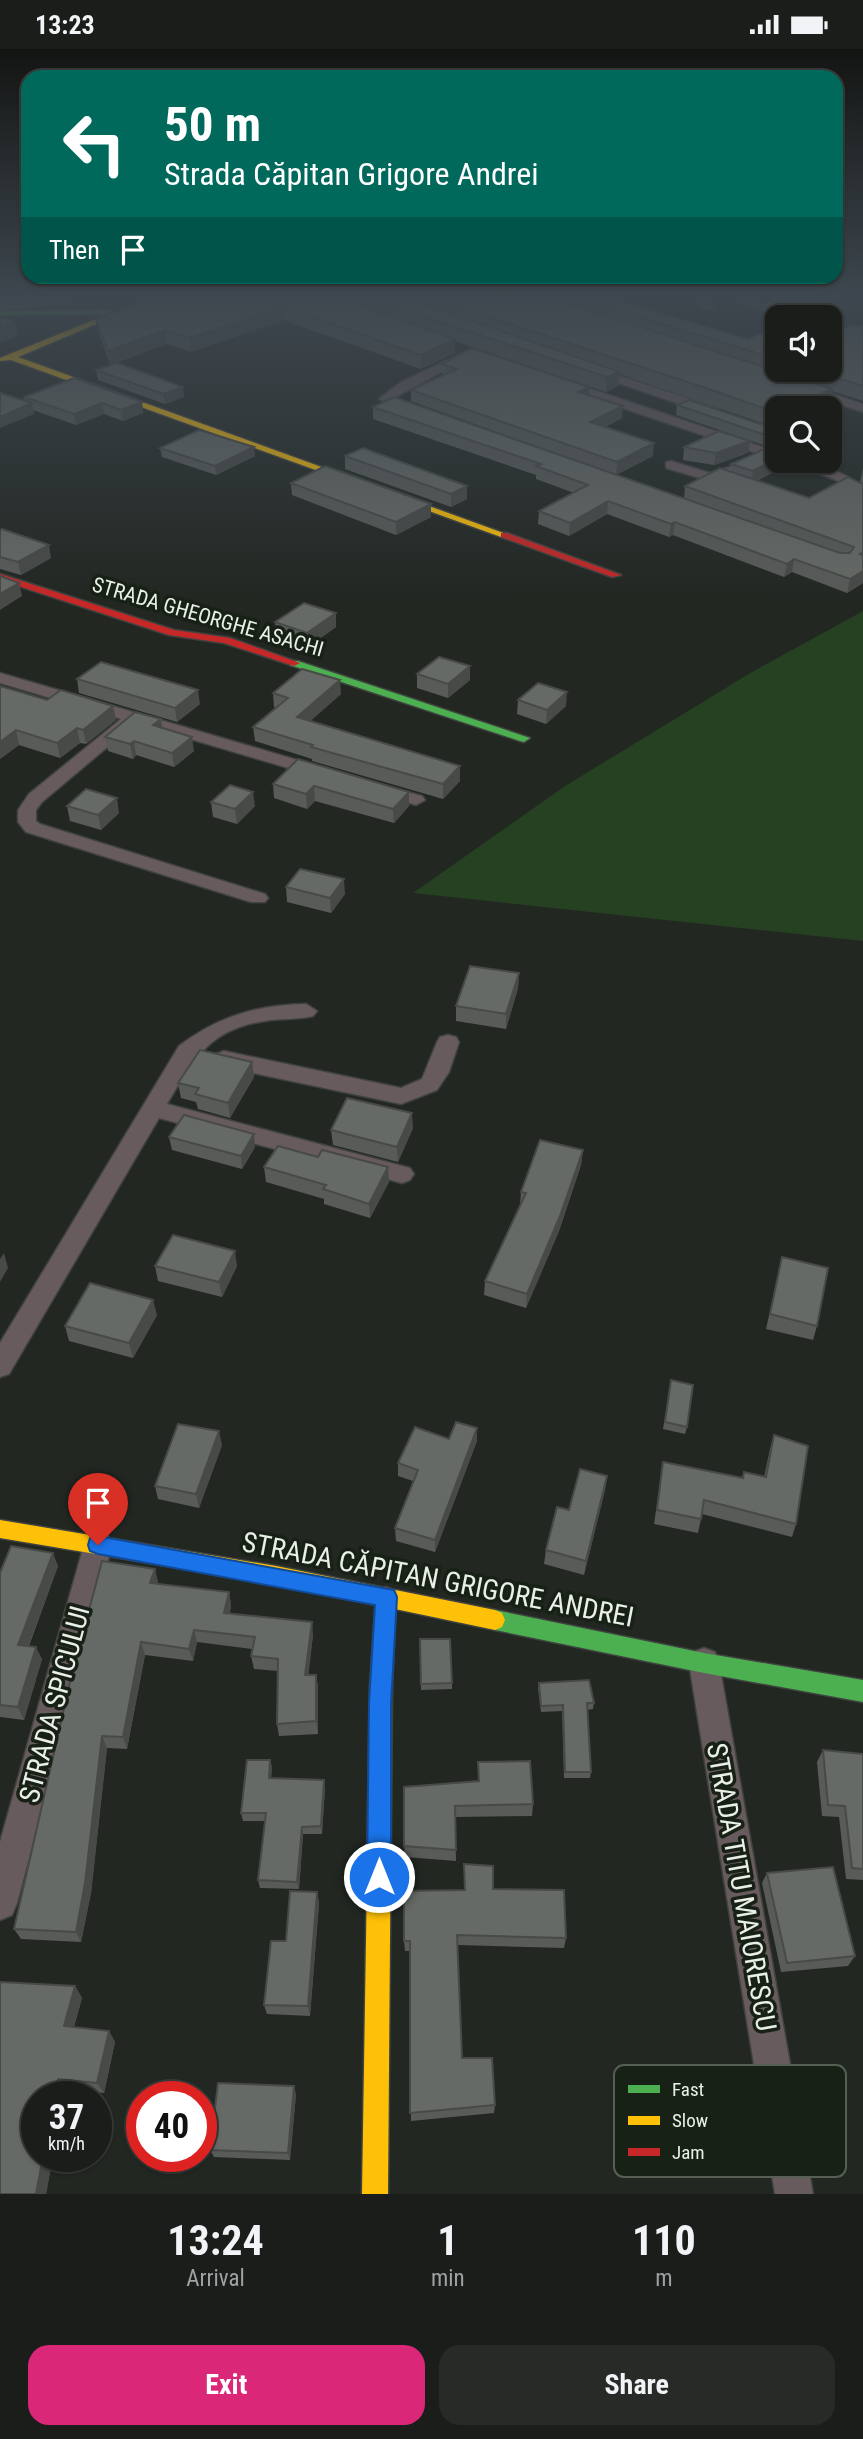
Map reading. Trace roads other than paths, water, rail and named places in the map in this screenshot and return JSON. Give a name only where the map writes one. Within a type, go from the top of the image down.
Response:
[{"type":"street","points":[[116,398],[616,575]]},
{"type":"street","points":[[386,398],[432,417]]},
{"type":"street","points":[[605,398],[765,452]]},
{"type":"street","points":[[674,398],[724,415]]},
{"type":"street","points":[[833,398],[863,408]]},
{"type":"street","points":[[671,465],[698,475],[716,477],[765,457]]},
{"type":"street","points":[[829,473],[841,477],[863,493]]},
{"type":"street","name":"STRADA GHEORGHE ASACHI","points":[[0,577],[173,633],[235,643],[524,738]]},
{"type":"street","points":[[0,678],[339,778]]},
{"type":"street","points":[[134,717],[35,798],[27,810],[27,822],[33,828],[258,898]]},
{"type":"street","points":[[365,785],[416,800]]},
{"type":"street","points":[[0,1366],[187,1051],[207,1035],[240,1017],[270,1011],[306,1011]]},
{"type":"street","points":[[187,1051],[401,1096],[422,1093],[432,1085],[448,1042]]},
{"type":"street","points":[[152,1108],[402,1174]]},
{"type":"street","name":"STRADA CĂPITAN GRIGORE ANDREI","points":[[0,1529],[386,1597],[704,1663],[863,1691]]},
{"type":"street","name":"STRADA SPICULUI","points":[[0,1903],[98,1545]]},
{"type":"street","points":[[375,2194],[380,1704],[386,1597]]},
{"type":"street","name":"STRADA TITU MAIORESCU","points":[[704,1663],[772,2065]]}]
